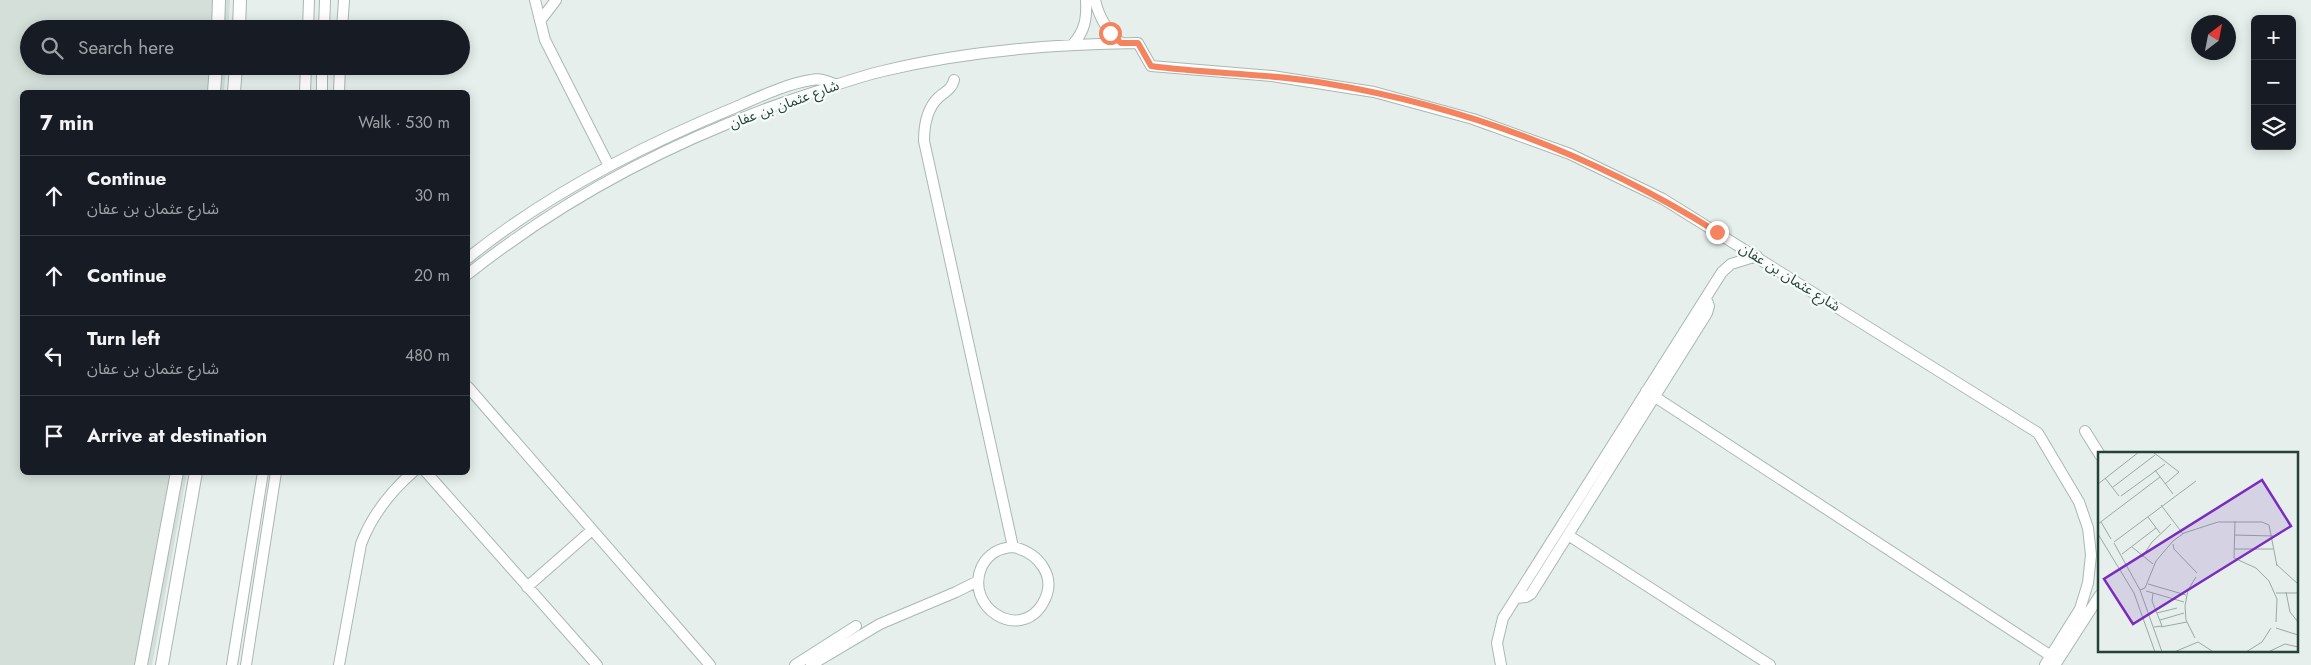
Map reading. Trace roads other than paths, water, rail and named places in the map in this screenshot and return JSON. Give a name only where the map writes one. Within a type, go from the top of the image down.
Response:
[{"type":"street","points":[[218,20],[219,0]]},
{"type":"street","points":[[239,20],[240,0]]},
{"type":"street","points":[[309,0],[309,20]]},
{"type":"street","points":[[324,20],[325,0]]},
{"type":"street","points":[[343,20],[344,0]]},
{"type":"street","points":[[535,0],[540,22],[554,58],[609,166]]},
{"type":"street","points":[[540,22],[556,0]]},
{"type":"street","points":[[1073,44],[1084,28],[1087,15],[1086,0]]},
{"type":"street","points":[[1095,0],[1101,20],[1110,33],[1121,43]]},
{"type":"street","points":[[309,16],[314,20],[324,16]]},
{"type":"street","name":"شارع عثمان بن عفان","points":[[470,273],[549,216],[588,192],[667,150],[750,114],[882,71],[928,61],[1013,49],[1073,44],[1138,43],[1151,66],[1272,76],[1374,92],[1474,118],[1546,144],[1617,175],[1663,199],[2038,433],[2076,496],[2088,528],[2091,555],[2088,583],[2077,623]]},
{"type":"street","points":[[214,90],[215,75]]},
{"type":"street","points":[[234,90],[235,75]]},
{"type":"street","points":[[305,90],[306,75]]},
{"type":"street","points":[[322,75],[322,90]]},
{"type":"street","points":[[339,90],[340,75]]},
{"type":"street","points":[[470,257],[513,225],[609,166],[708,119],[802,82],[820,80],[837,85]]},
{"type":"street","points":[[954,80],[951,88],[937,99],[929,113],[924,142],[960,314],[1013,547]]},
{"type":"street","points":[[1501,665],[1497,643],[1498,630],[1503,618],[1651,394],[1707,313],[1709,306],[1706,298],[1726,268],[1756,256]]},
{"type":"street","points":[[470,390],[710,665]]},
{"type":"street","points":[[1516,598],[1526,597],[1531,594],[1651,394]]},
{"type":"street","points":[[1651,394],[2053,660]]},
{"type":"street","points":[[2085,431],[2098,452]]},
{"type":"street","points":[[141,665],[176,475]]},
{"type":"street","points":[[162,665],[195,475]]},
{"type":"street","points":[[232,665],[262,475]]},
{"type":"street","points":[[246,665],[276,475]]},
{"type":"street","points":[[338,665],[361,544],[383,502],[410,475]]},
{"type":"street","points":[[429,475],[597,665]]},
{"type":"street","points":[[527,587],[592,530]]},
{"type":"street","points":[[1568,535],[1770,665]]},
{"type":"street","points":[[1013,547],[1023,549],[1042,565],[1049,580],[1047,596],[1032,616],[1020,620],[1008,620],[997,615],[982,600],[978,581],[985,561],[993,553],[1000,548],[1013,547]]},
{"type":"street","points":[[811,665],[880,624],[978,581]]},
{"type":"street","points":[[2045,665],[2053,660],[2077,623],[2098,597]]},
{"type":"street","points":[[795,665],[856,626]]}]
